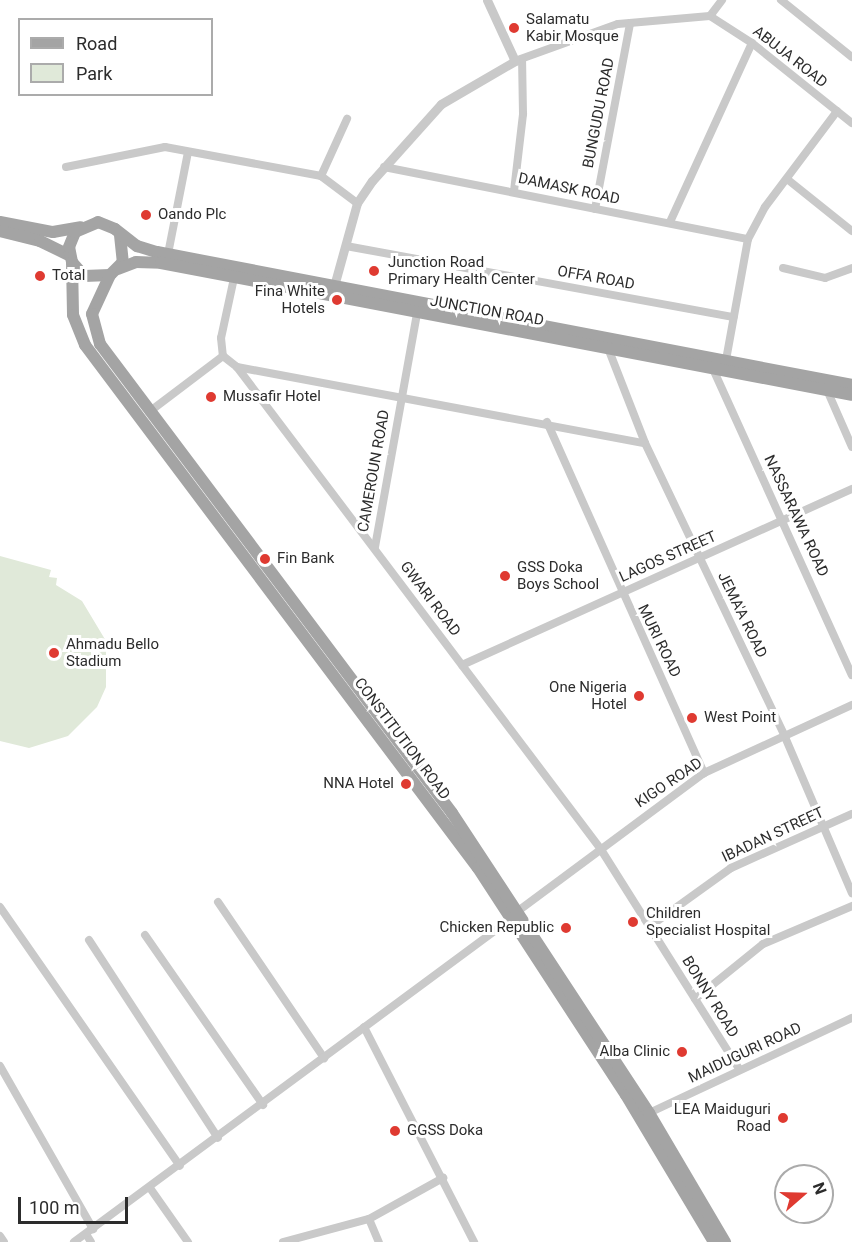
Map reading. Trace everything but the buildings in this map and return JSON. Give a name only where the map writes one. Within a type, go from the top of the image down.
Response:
[{"type":"main road","points":[[0,222],[53,232],[107,224],[120,235],[125,253],[114,272],[102,278],[84,276],[70,259],[40,241],[0,231]]},
{"type":"main road","points":[[70,259],[71,239],[81,227]]},
{"type":"main road","name":"JUNCTION ROAD","points":[[120,235],[137,246],[168,254],[852,385]]},
{"type":"main road","name":"CONSTITUTION ROAD","points":[[70,259],[73,315],[85,345],[255,560]]},
{"type":"main road","name":"JUNCTION ROAD","points":[[114,272],[150,262],[852,395]]},
{"type":"main road","name":"CONSTITUTION ROAD","points":[[114,272],[94,303],[95,334],[255,560],[515,914],[649,1113],[725,1242]]},
{"type":"main road","name":"CONSTITUTION ROAD","points":[[515,914],[714,1242]]},
{"type":"street","points":[[487,0],[518,60],[524,114],[514,191]]},
{"type":"street","points":[[334,286],[357,203],[384,167],[441,104],[518,60],[630,23],[710,16],[722,0]]},
{"type":"street","points":[[781,0],[852,57]]},
{"type":"street","name":"ABUJA ROAD","points":[[710,16],[752,43],[852,123]]},
{"type":"street","name":"BUNGUDU ROAD","points":[[594,209],[630,23]]},
{"type":"street","points":[[670,222],[752,43]]},
{"type":"street","points":[[726,360],[748,239],[787,178],[837,111]]},
{"type":"street","points":[[321,176],[346,119]]},
{"type":"street","points":[[66,167],[143,149],[165,147],[321,176],[357,203]]},
{"type":"street","points":[[168,254],[188,152]]},
{"type":"street","name":"DAMASK ROAD","points":[[384,167],[748,239]]},
{"type":"street","points":[[787,178],[852,231]]},
{"type":"street","name":"OFFA ROAD","points":[[346,246],[734,317]]},
{"type":"street","points":[[783,268],[825,278],[852,268]]},
{"type":"street","points":[[149,412],[223,356],[221,338],[234,278]]},
{"type":"street","name":"CAMEROUN ROAD","points":[[375,548],[417,313]]},
{"type":"street","name":"JEMA'A ROAD","points":[[608,348],[645,443],[785,736],[852,893]]},
{"type":"street","name":"GWARI ROAD","points":[[223,356],[237,367],[600,848]]},
{"type":"street","name":"GWARI ROAD","points":[[237,367],[400,398],[547,422],[645,443]]},
{"type":"street","name":"NASSARAWA ROAD","points":[[713,369],[784,520],[852,675]]},
{"type":"street","points":[[827,390],[852,447]]},
{"type":"street","name":"MURI ROAD","points":[[547,422],[621,592],[704,773]]},
{"type":"street","name":"LAGOS STREET","points":[[462,665],[852,489]]},
{"type":"street","name":"KIGO ROAD","points":[[74,1242],[263,1105],[600,848],[704,773],[852,705]]},
{"type":"street","name":"IBADAN STREET","points":[[649,927],[731,868],[852,814]]},
{"type":"street","name":"BONNY ROAD","points":[[600,848],[739,1069]]},
{"type":"street","points":[[218,902],[324,1058]]},
{"type":"street","points":[[695,999],[764,945],[852,906]]},
{"type":"street","points":[[0,907],[180,1166]]},
{"type":"street","points":[[145,935],[263,1105]]},
{"type":"street","points":[[89,940],[218,1138]]},
{"type":"street","name":"MAIDUGURI ROAD","points":[[649,1113],[852,1018]]},
{"type":"street","points":[[364,1027],[474,1242]]},
{"type":"street","points":[[0,1066],[93,1229]]},
{"type":"street","points":[[283,1242],[295,1241],[369,1219],[443,1178]]},
{"type":"street","points":[[150,1188],[188,1242]]},
{"type":"street","points":[[369,1219],[380,1242]]},
{"type":"street","points":[[86,1234],[91,1242]]},
{"type":"street","points":[[0,1236],[4,1242]]},
{"type":"green space","name":"Ahmadu Bello Stadium","points":[[0,556],[51,570],[49,577],[57,578],[56,585],[82,601],[106,641],[106,687],[97,707],[68,736],[29,748],[0,741]]},
{"type":"place","name":"Salamatu Kabir Mosque","points":[[514,28]]},
{"type":"place","name":"Oando Plc","points":[[146,215]]},
{"type":"place","name":"Junction Road Primary Health Center","points":[[374,271]]},
{"type":"place","name":"Total","points":[[40,276]]},
{"type":"place","name":"Fina White Hotels","points":[[337,300]]},
{"type":"place","name":"Mussafir Hotel","points":[[211,397]]},
{"type":"place","name":"Fin Bank","points":[[265,559]]},
{"type":"place","name":"GSS Doka Boys School","points":[[505,576]]},
{"type":"place","name":"Ahmadu Bello Stadium","points":[[54,653]]},
{"type":"place","name":"One Nigeria Hotel","points":[[639,696]]},
{"type":"place","name":"West Point","points":[[692,718]]},
{"type":"place","name":"NNA Hotel","points":[[406,784]]},
{"type":"place","name":"Children Specialist Hospital","points":[[633,922]]},
{"type":"place","name":"Chicken Republic","points":[[566,928]]},
{"type":"place","name":"Alba Clinic","points":[[682,1052]]},
{"type":"place","name":"LEA Maiduguri Road","points":[[783,1118]]},
{"type":"place","name":"GGSS Doka","points":[[395,1131]]}]
